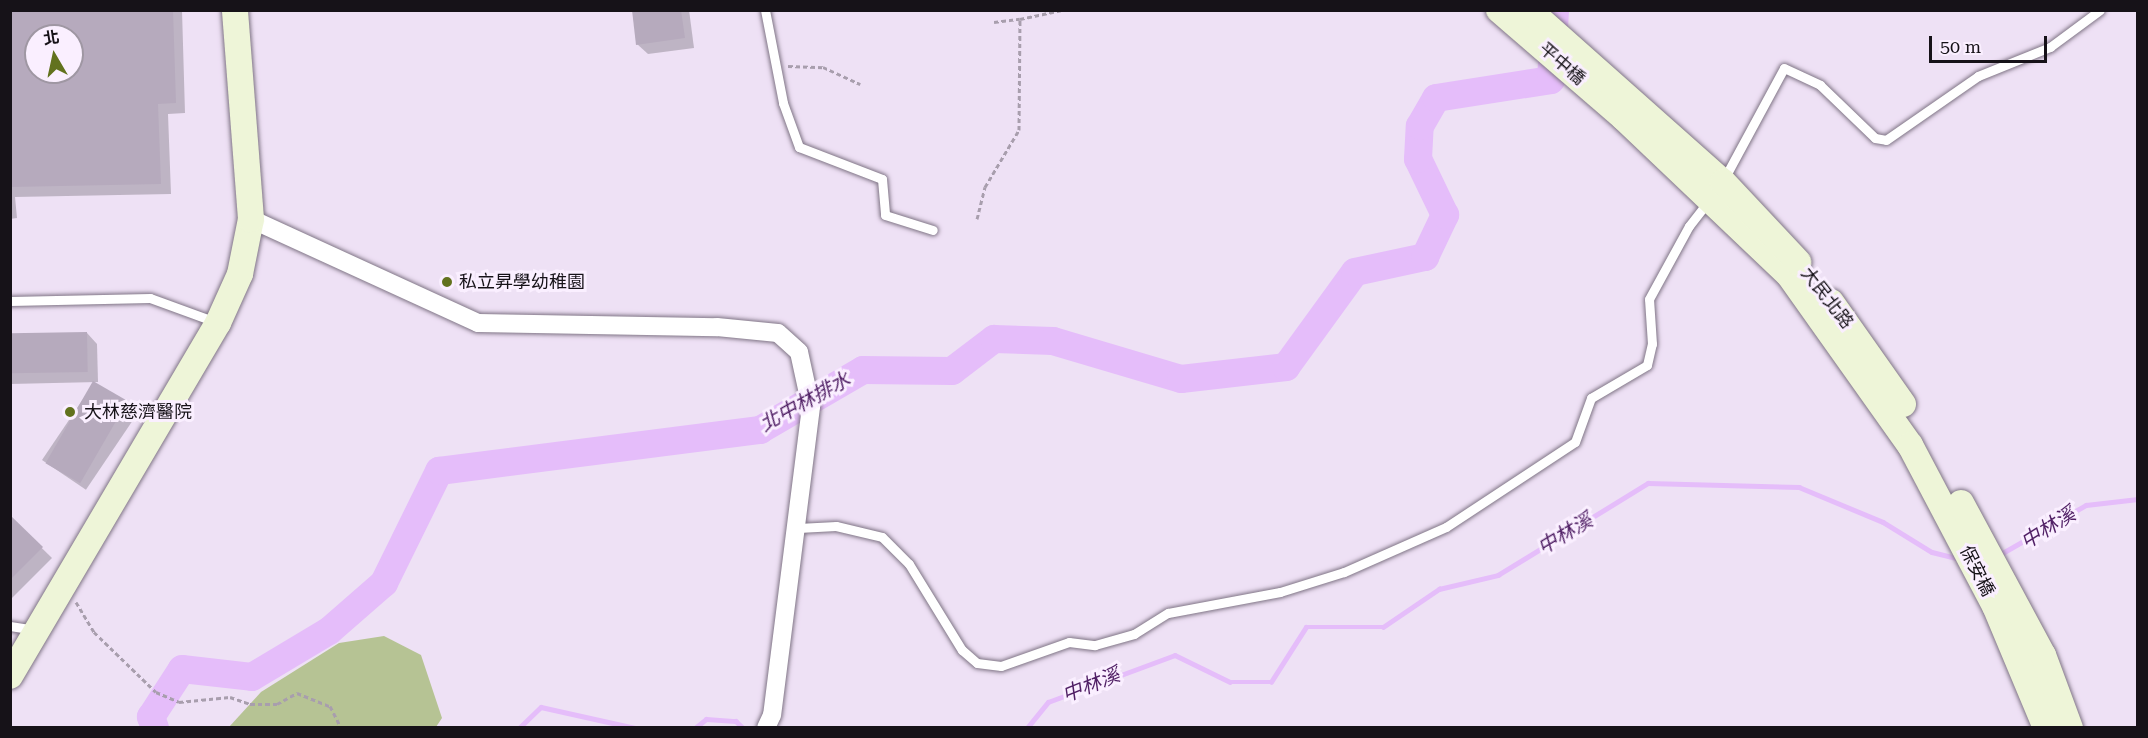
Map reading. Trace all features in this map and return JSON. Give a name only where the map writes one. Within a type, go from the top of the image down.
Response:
[{"type":"main road","points":[[10,676],[218,323],[240,274],[252,219],[236,10]]},
{"type":"main road","name":"平中橋","points":[[1529,10],[1629,110]]},
{"type":"main road","name":"平中橋","points":[[1500,11],[1629,110]]},
{"type":"main road","name":"大民北路","points":[[1629,110],[1804,267],[1864,344],[1967,532]]},
{"type":"main road","name":"保安橋","points":[[1967,532],[2032,659]]},
{"type":"main road","points":[[2032,659],[2046,728]]},
{"type":"main road","points":[[2032,659],[2070,728]]},
{"type":"street","points":[[252,219],[478,322],[717,327],[778,333],[799,352],[811,407],[798,528],[769,721]]},
{"type":"lane","points":[[765,10],[774,68],[799,147],[882,179],[885,215],[933,230]]},
{"type":"lane","points":[[798,528],[836,526],[882,537],[909,564],[962,650],[977,663],[1001,666],[1069,642],[1095,645],[1134,634],[1167,613],[1280,592],[1344,572],[1446,527],[1575,442],[1591,398],[1647,365],[1652,344],[1649,299],[1689,226],[1717,190],[1750,123],[1784,68],[1820,85],[1875,138],[1886,140],[1978,76],[2008,60],[2050,47],[2100,10]]},
{"type":"lane","points":[[10,301],[150,298],[218,323]]},
{"type":"lane","points":[[10,626],[36,630]]},
{"type":"path","points":[[994,22],[1062,10]]},
{"type":"path","points":[[977,219],[986,187],[1020,130],[1020,19]]},
{"type":"path","points":[[774,68],[805,63],[860,84]]},
{"type":"path","points":[[66,584],[94,632],[156,692],[180,702],[230,697],[250,704],[278,704],[297,693],[330,706],[341,728]]},
{"type":"green space","points":[[384,636],[421,655],[442,718],[436,727],[229,727],[261,692],[339,643]]},
{"type":"building","points":[[10,10],[173,10],[176,103],[158,104],[161,184],[10,187]]},
{"type":"building","points":[[632,10],[681,10],[685,38],[636,45]]},
{"type":"building","points":[[87,332],[88,372],[11,373],[10,333]]},
{"type":"building","points":[[93,381],[128,401],[80,483],[46,463]]},
{"type":"building","points":[[10,515],[43,547],[10,580]]},
{"type":"waterway","name":"北中林排水","points":[[155,728],[151,717],[182,669],[252,677],[329,631],[384,583],[439,471],[760,430],[863,370],[952,371],[994,339],[1053,341],[1181,379],[1286,367],[1355,272],[1425,257],[1445,215],[1418,159],[1420,126],[1436,98],[1551,80],[1555,10]]},
{"type":"waterway","name":"中林溪","points":[[1027,728],[1048,702],[1175,655],[1230,682],[1271,682],[1306,627],[1383,627],[1439,589],[1498,575],[1648,483],[1799,487],[1883,522],[1932,552],[1961,559]]},
{"type":"waterway","name":"中林溪","points":[[1999,555],[2086,505],[2138,499]]},
{"type":"waterway","name":"中林溪","points":[[519,728],[541,707],[635,728]]},
{"type":"waterway","name":"中林溪","points":[[695,728],[706,719],[736,721],[743,728]]},
{"type":"place","name":"私立昇學幼稚園","points":[[447,282]]},
{"type":"place","name":"大林慈濟醫院","points":[[70,412]]}]
